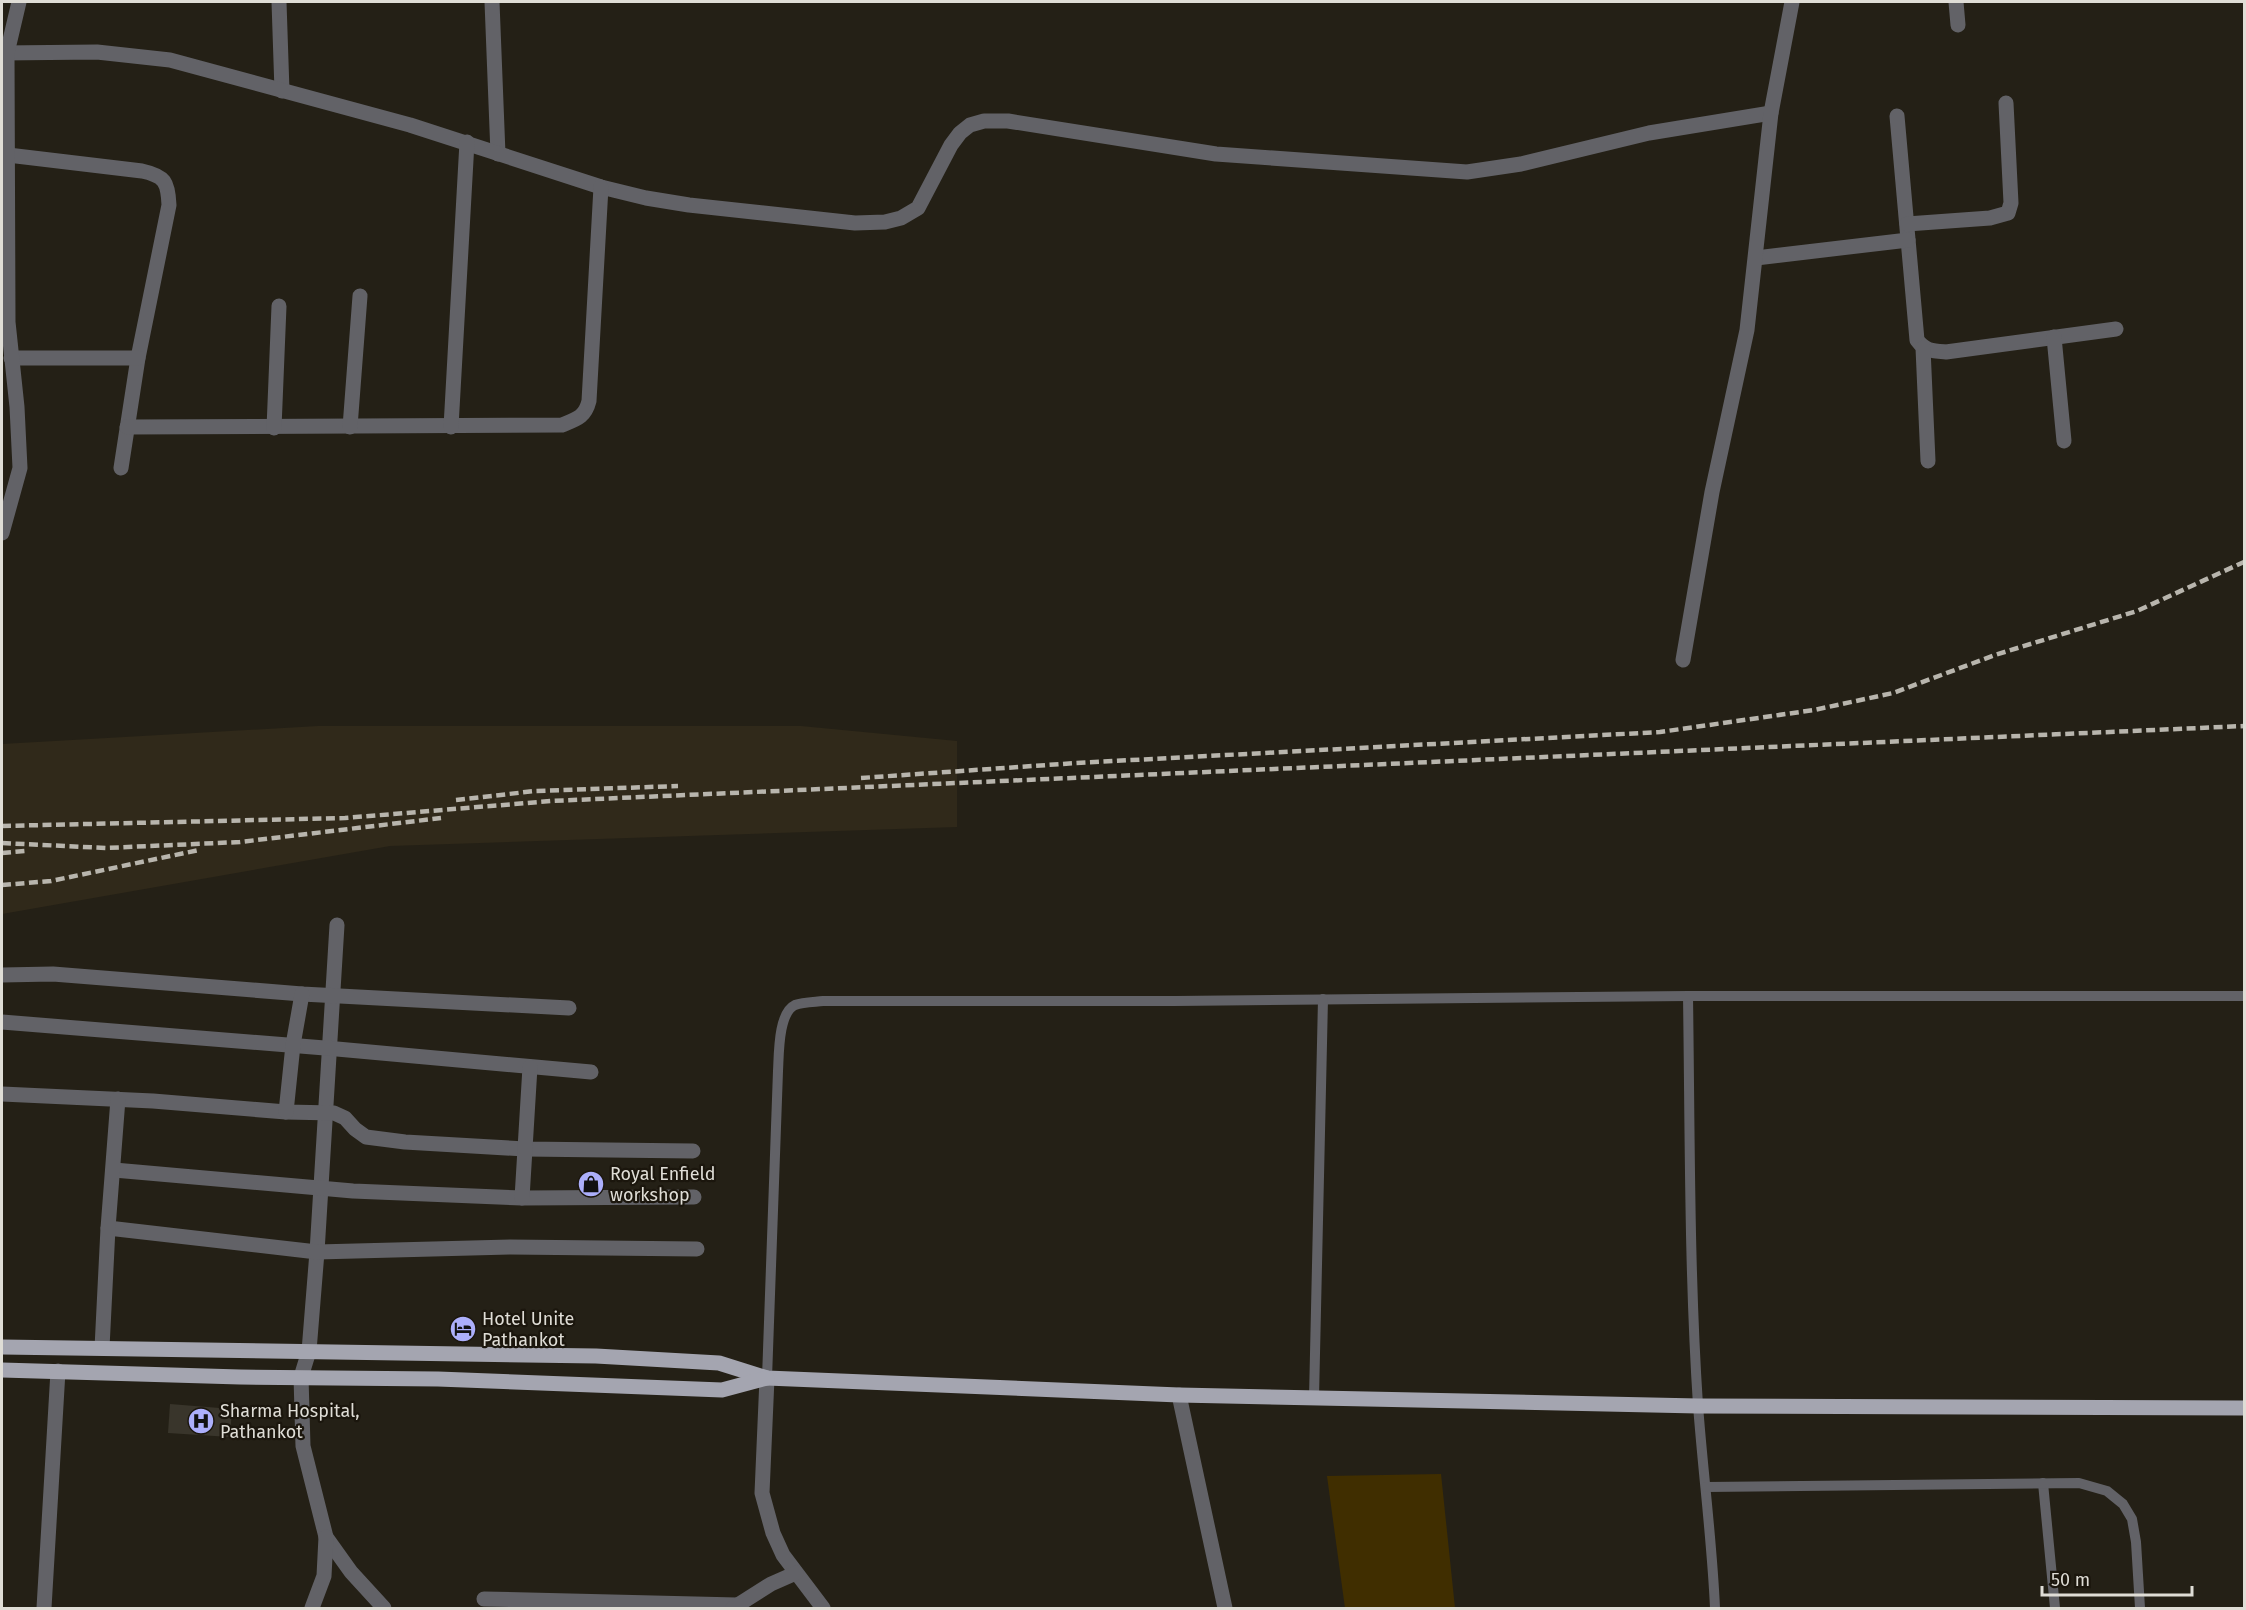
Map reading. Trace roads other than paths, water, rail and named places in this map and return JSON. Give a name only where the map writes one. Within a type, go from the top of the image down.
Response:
[{"type":"main road","points":[[2,1347],[596,1356],[719,1364],[767,1378],[1179,1395],[1698,1406],[2244,1408]]},
{"type":"main road","points":[[2,1370],[240,1377],[438,1379],[722,1390],[767,1378]]},
{"type":"street","points":[[2,533],[20,468],[17,407],[5,322],[8,155],[4,53],[19,2]]},
{"type":"street","points":[[279,2],[282,91]]},
{"type":"street","points":[[492,2],[498,154]]},
{"type":"street","points":[[1683,660],[1712,492],[1747,330],[1771,113],[1792,2]]},
{"type":"street","points":[[1956,2],[1958,25]]},
{"type":"street","points":[[4,53],[97,52],[170,60],[467,142],[601,187],[689,205],[855,223],[885,222],[901,218],[918,208],[951,145],[960,133],[970,125],[984,121],[1008,121],[1216,154],[1467,172],[1521,164],[1649,133],[1771,113]]},
{"type":"street","points":[[1907,224],[1990,218],[2008,213],[2011,203],[2006,104]]},
{"type":"street","points":[[1897,116],[1917,340],[1923,348],[1928,461]]},
{"type":"street","points":[[451,427],[467,142]]},
{"type":"street","points":[[8,155],[142,171],[157,174],[164,181],[169,205],[138,358],[121,468]]},
{"type":"street","points":[[128,427],[451,427],[562,425],[576,420],[586,412],[589,401],[601,187]]},
{"type":"street","points":[[1756,258],[1908,240]]},
{"type":"street","points":[[350,427],[360,296]]},
{"type":"street","points":[[274,428],[279,306]]},
{"type":"street","points":[[1923,348],[1946,352],[2116,329]]},
{"type":"street","points":[[2054,337],[2064,441]]},
{"type":"street","points":[[11,358],[138,358]]},
{"type":"street","points":[[312,1608],[324,1576],[326,1537],[303,1446],[301,1377],[309,1351],[317,1252],[337,925]]},
{"type":"street","points":[[2,975],[53,974],[302,994],[569,1008]]},
{"type":"street","points":[[286,1112],[293,1045],[302,994]]},
{"type":"street","points":[[2,1022],[591,1072]]},
{"type":"street","points":[[522,1198],[530,1067]]},
{"type":"street","points":[[2,1094],[327,1113],[345,1118],[366,1137],[380,1140],[525,1149],[693,1151]]},
{"type":"street","points":[[102,1348],[118,1099]]},
{"type":"street","points":[[114,1170],[321,1189],[522,1198],[694,1197]]},
{"type":"street","points":[[108,1228],[317,1252],[510,1246],[697,1249]]},
{"type":"street","points":[[44,1608],[58,1371]]},
{"type":"street","points":[[767,1378],[762,1493],[773,1533],[783,1555],[823,1608]]},
{"type":"street","points":[[1179,1395],[1225,1608]]},
{"type":"street","points":[[326,1537],[351,1572],[384,1608]]},
{"type":"street","points":[[484,1599],[735,1607],[771,1584],[796,1574]]},
{"type":"lane","points":[[1688,996],[1692,1281],[1698,1406],[1713,1561],[1715,1608]]},
{"type":"lane","points":[[767,1378],[778,1071],[782,1028],[786,1014],[793,1006],[823,1001],[1688,996],[2244,996]]},
{"type":"lane","points":[[1314,1398],[1323,999]]},
{"type":"lane","points":[[2043,1483],[2055,1608]]},
{"type":"lane","points":[[1706,1487],[2079,1483],[2107,1491],[2123,1504],[2132,1519],[2140,1608]]},
{"type":"railway","points":[[861,778],[1076,763],[1660,732],[1814,710],[1893,693],[1995,655],[2137,611],[2244,562]]},
{"type":"railway","points":[[2,826],[345,818],[551,801],[2244,726]]},
{"type":"railway","points":[[456,800],[535,791],[678,786]]},
{"type":"railway","points":[[2,843],[106,848],[240,842],[441,818]]},
{"type":"railway","points":[[2,885],[51,881],[199,850]]},
{"type":"railway","points":[[2,853],[25,851]]},
{"type":"place","name":"Royal Enfield workshop","points":[[591,1184]]},
{"type":"place","name":"Hotel Unite Pathankot","points":[[463,1329]]},
{"type":"place","name":"Sharma Hospital, Pathankot","points":[[201,1421]]}]
